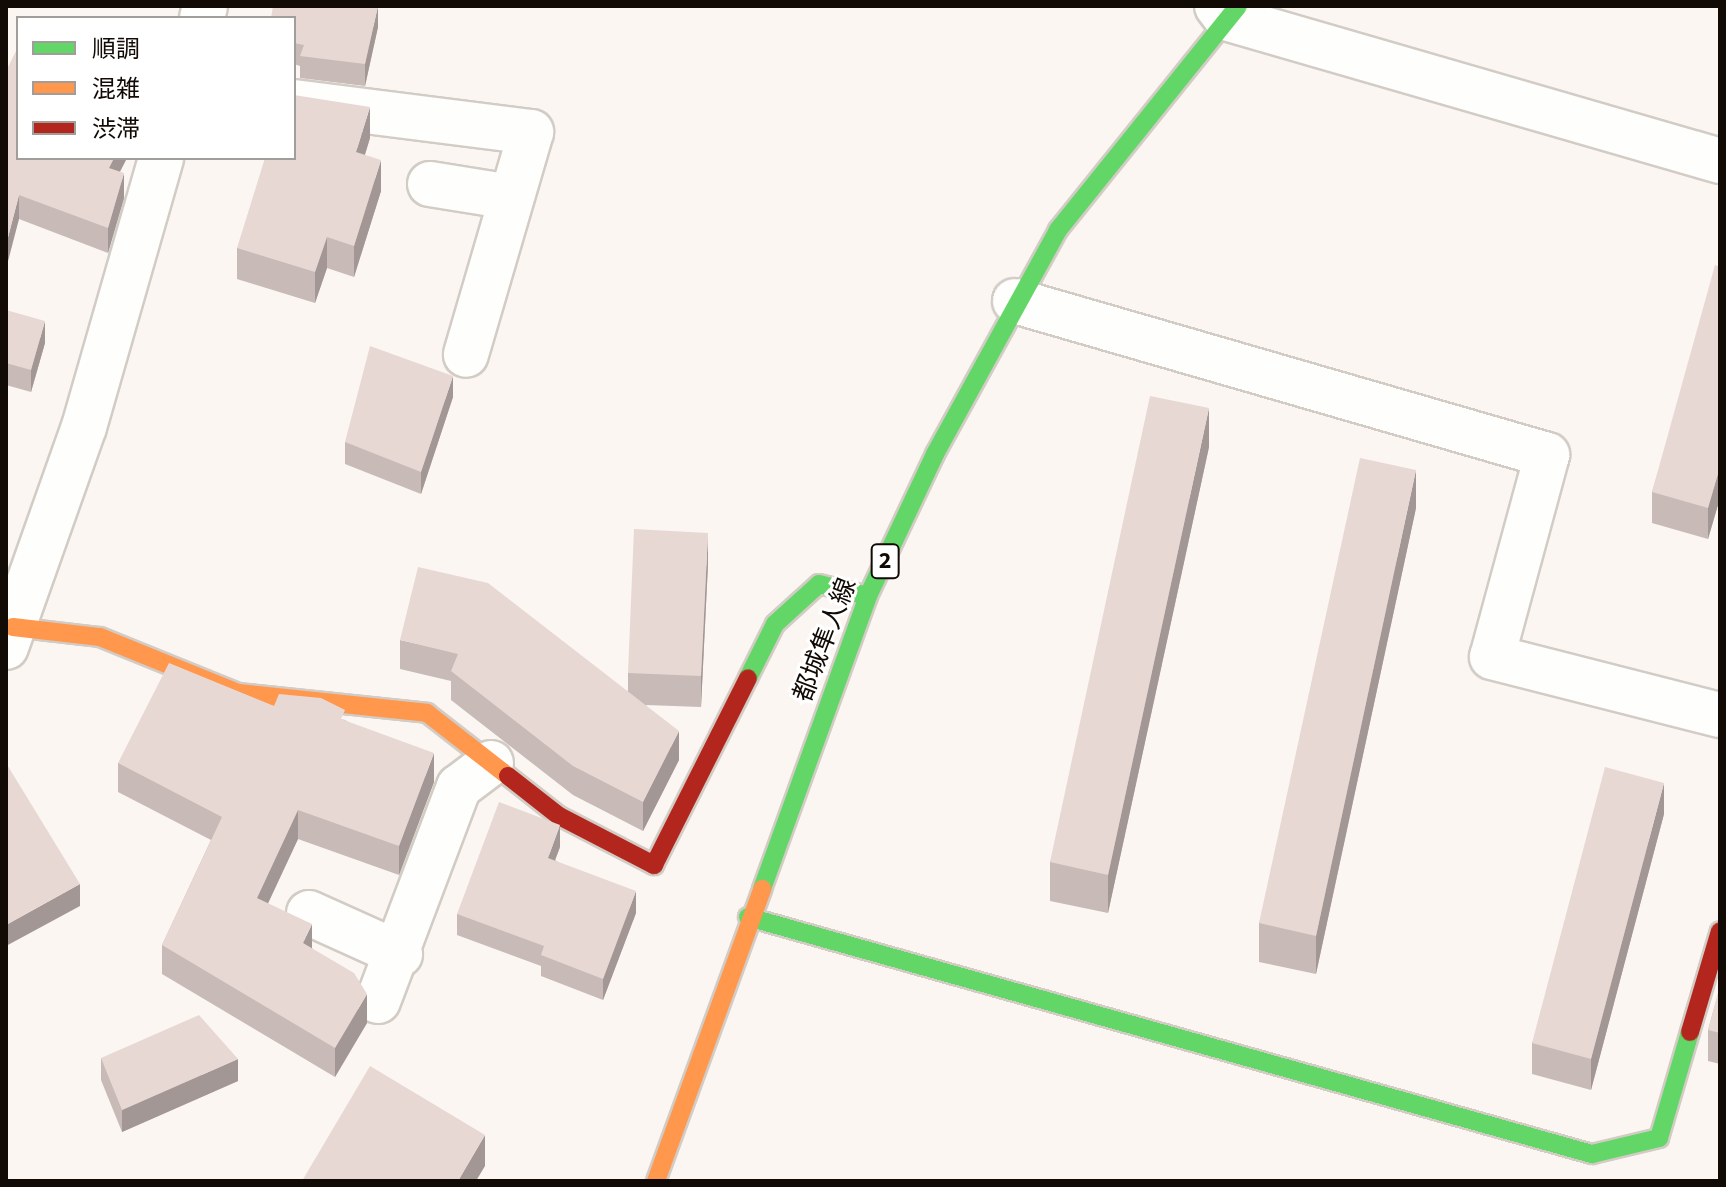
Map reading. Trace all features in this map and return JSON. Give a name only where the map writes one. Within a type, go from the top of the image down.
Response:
[{"type":"street","points":[[1227,10],[1720,161]]},
{"type":"street","name":"都城隼人線","points":[[656,1181],[748,917],[868,596],[1015,301],[1058,230],[1227,10]]},
{"type":"street","points":[[296,102],[531,132],[466,355]]},
{"type":"street","points":[[160,160],[84,427],[10,637],[100,637],[238,693],[427,713],[559,816],[654,865],[775,624],[819,584],[868,596]]},
{"type":"street","points":[[430,184],[511,197]]},
{"type":"street","points":[[1015,301],[1547,455],[1492,657],[1720,715]]},
{"type":"street","points":[[378,1001],[400,954],[459,787],[491,763]]},
{"type":"street","points":[[309,913],[400,954]]},
{"type":"street","points":[[748,917],[1592,1154],[1659,1138],[1720,931]]},
{"type":"building","points":[[273,6],[378,6],[365,64],[300,56],[304,45],[296,43],[296,16],[271,16]]},
{"type":"building","points":[[16,51],[16,160],[113,160],[109,168],[124,173],[108,228],[19,195],[6,245],[6,71]]},
{"type":"building","points":[[296,95],[370,107],[356,152],[381,160],[354,246],[327,237],[315,272],[237,248],[264,160],[296,160]]},
{"type":"building","points":[[1715,265],[1720,267],[1720,467],[1708,508],[1652,492]]},
{"type":"building","points":[[6,310],[45,321],[31,370],[6,363]]},
{"type":"building","points":[[370,346],[453,376],[421,472],[345,442]]},
{"type":"building","points":[[1150,396],[1209,408],[1108,875],[1050,862]]},
{"type":"building","points":[[1360,458],[1416,470],[1316,936],[1259,923]]},
{"type":"building","points":[[634,529],[708,533],[701,676],[628,673]]},
{"type":"building","points":[[418,567],[488,583],[679,731],[643,802],[573,766],[451,671],[458,654],[400,640]]},
{"type":"building","points":[[169,663],[274,706],[279,694],[321,698],[345,710],[341,719],[434,753],[399,846],[298,810],[257,898],[312,924],[303,943],[354,973],[367,994],[335,1048],[162,945],[222,817],[118,763]]},
{"type":"building","points":[[6,763],[80,884],[6,925]]},
{"type":"building","points":[[1605,767],[1664,783],[1591,1059],[1532,1043]]},
{"type":"building","points":[[499,802],[560,825],[548,858],[636,891],[603,979],[541,955],[544,946],[457,914]]},
{"type":"building","points":[[1720,986],[1720,1033],[1708,1030]]},
{"type":"building","points":[[199,1015],[238,1059],[122,1110],[101,1058]]},
{"type":"building","points":[[370,1066],[485,1135],[458,1181],[302,1181]]},
{"type":"traffic: fast","points":[[762,889],[868,596],[935,454],[1058,230],[1238,6]]},
{"type":"traffic: fast","points":[[748,678],[775,624],[819,584],[868,596]]},
{"type":"traffic: fast","points":[[748,917],[1592,1154],[1659,1138],[1690,1032]]},
{"type":"traffic: slow","points":[[13,627],[100,637],[238,693],[427,713],[508,776]]},
{"type":"traffic: slow","points":[[656,1181],[762,889]]},
{"type":"traffic: jam","points":[[508,776],[559,816],[654,865],[748,678]]},
{"type":"traffic: jam","points":[[1690,1032],[1720,931]]}]
